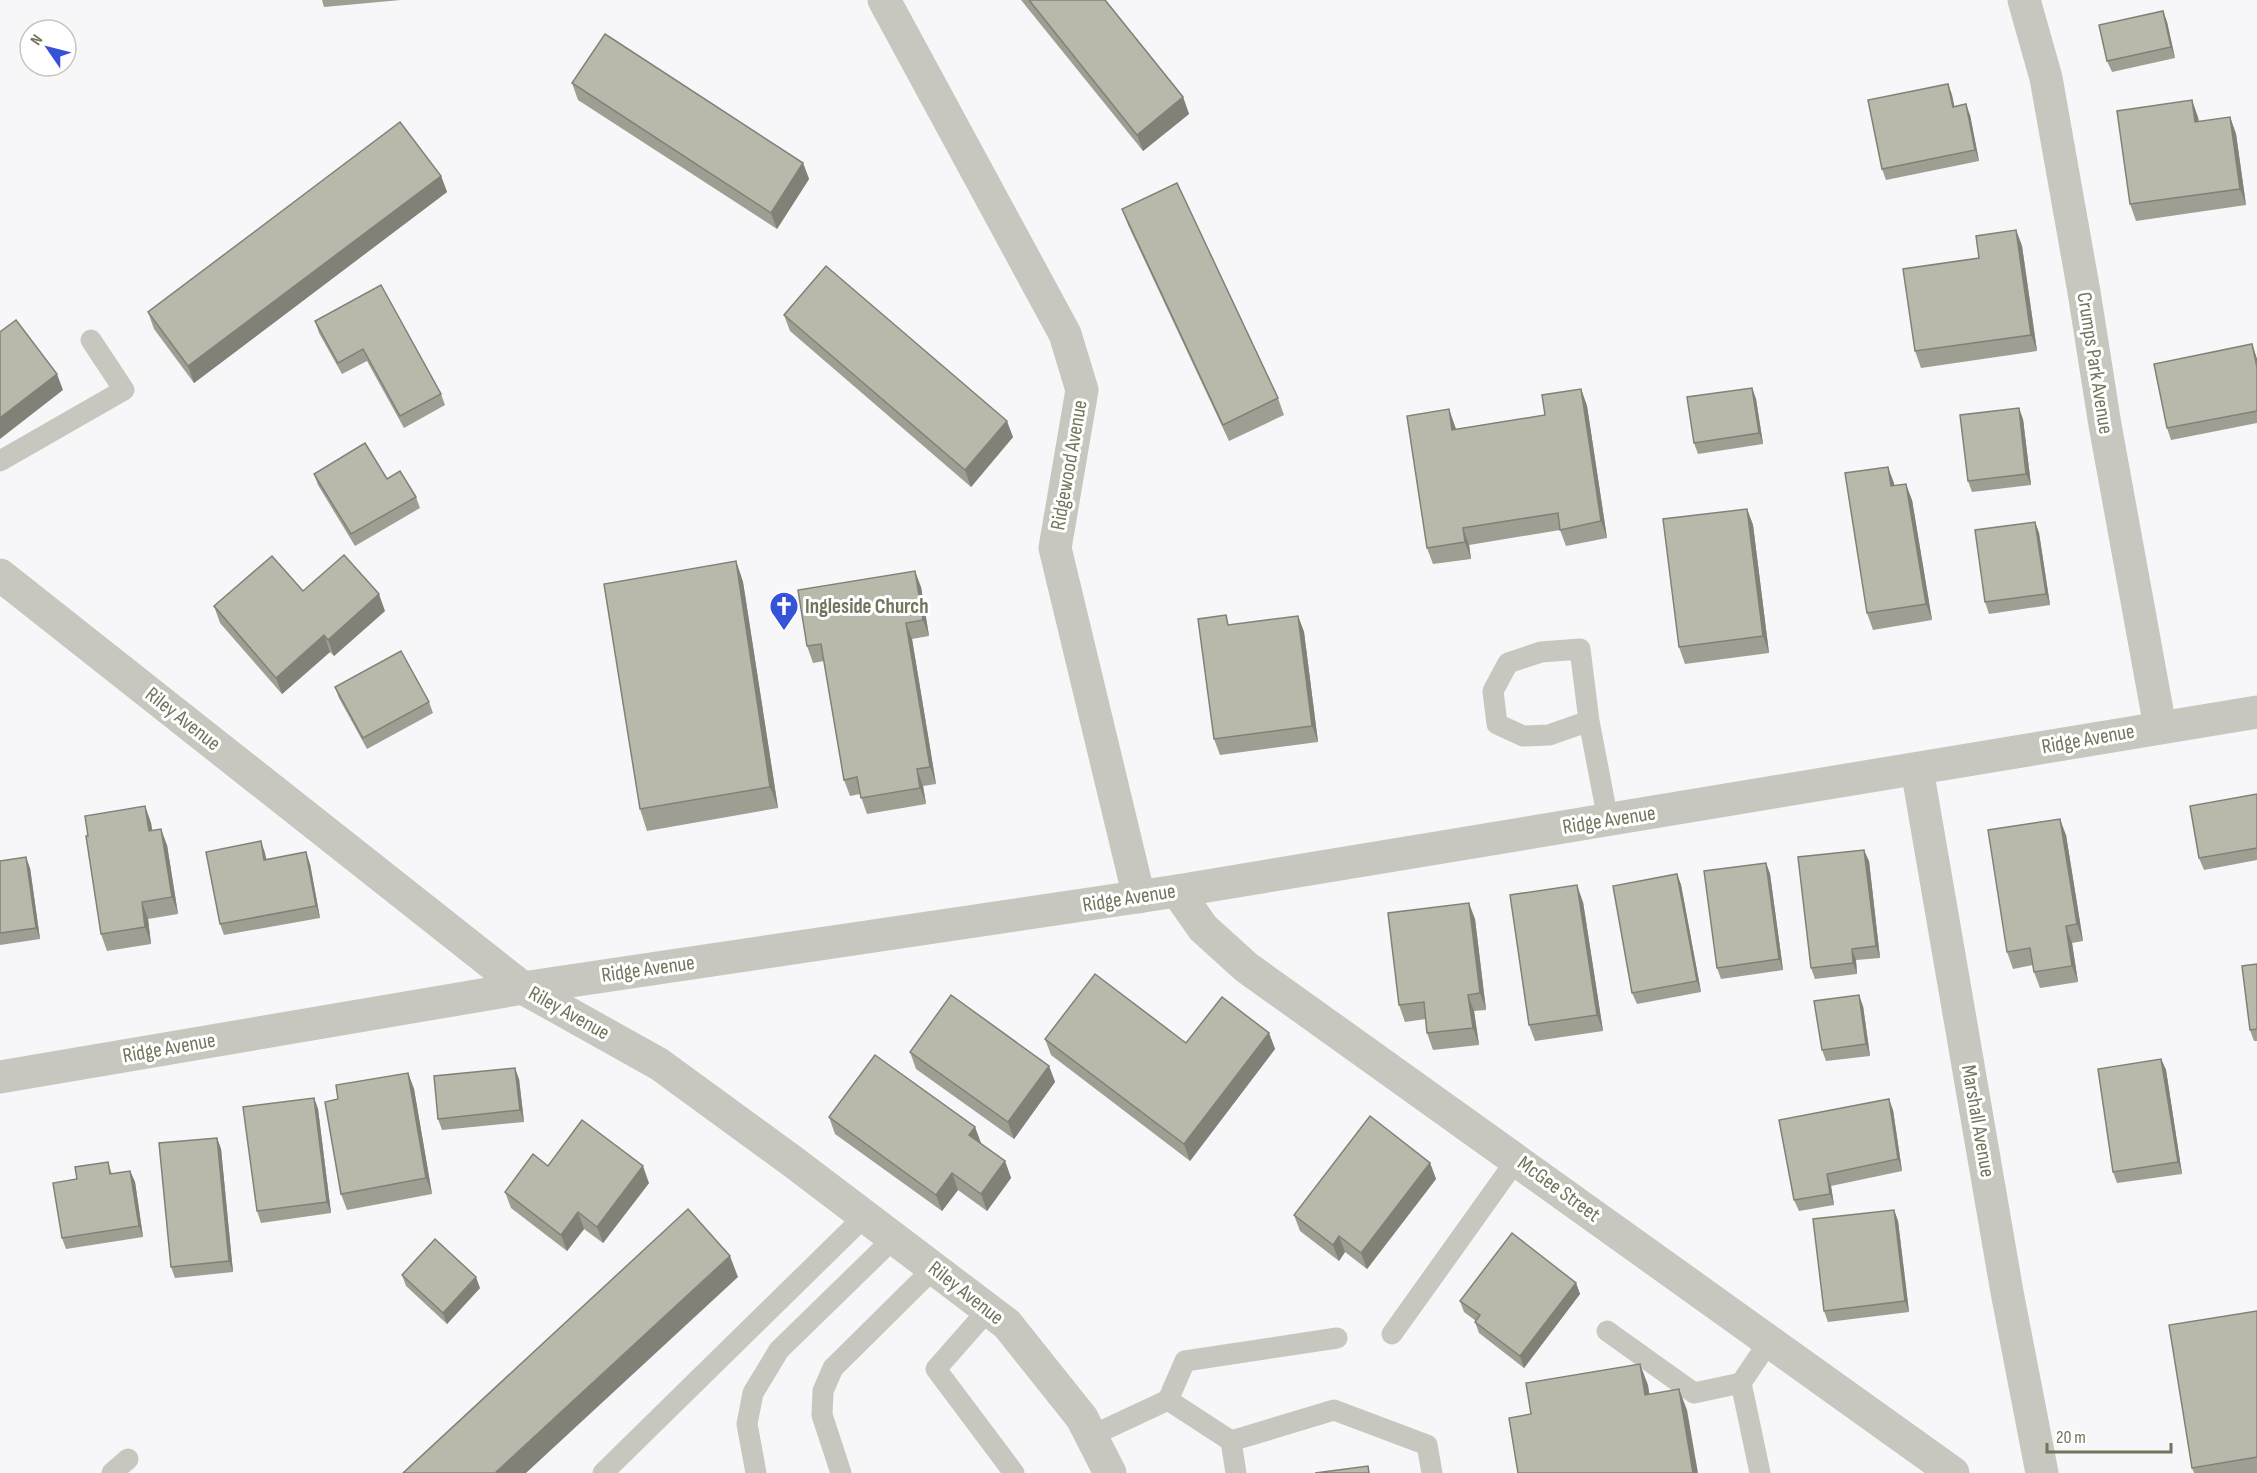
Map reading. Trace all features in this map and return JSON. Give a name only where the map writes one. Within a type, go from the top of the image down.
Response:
[{"type":"street","name":"Ridgewood Avenue","points":[[884,0],[1065,334],[1082,390],[1054,548],[1139,897]]},
{"type":"street","name":"Crumps Park Avenue","points":[[2024,0],[2046,78],[2105,425],[2160,727]]},
{"type":"street","name":"Riley Avenue","points":[[0,575],[523,988],[659,1064],[1007,1324],[1082,1418],[1110,1473]]},
{"type":"street","name":"Ridge Avenue","points":[[0,1077],[523,988],[1177,891],[2257,712]]},
{"type":"street","name":"Marshall Avenue","points":[[1917,769],[2007,1292],[2042,1473]]},
{"type":"street","name":"McGee Street","points":[[1177,891],[1203,928],[1246,967],[1953,1473]]},
{"type":"lane","points":[[0,461],[124,390],[91,340]]},
{"type":"lane","points":[[1589,721],[1549,735],[1522,736],[1497,724],[1493,691],[1508,663],[1541,652],[1580,649],[1589,721],[1608,820]]},
{"type":"lane","points":[[1392,1334],[1517,1159]]},
{"type":"lane","points":[[603,1473],[865,1216]]},
{"type":"lane","points":[[756,1473],[747,1424],[753,1393],[779,1350],[894,1238]]},
{"type":"lane","points":[[841,1473],[822,1415],[823,1391],[833,1368],[934,1268]]},
{"type":"lane","points":[[988,1310],[936,1369],[1014,1473]]},
{"type":"lane","points":[[1607,1331],[1694,1393],[1741,1383],[1770,1340]]},
{"type":"lane","points":[[1091,1436],[1168,1400],[1185,1361],[1337,1338]]},
{"type":"lane","points":[[1741,1383],[1760,1473]]},
{"type":"lane","points":[[1168,1400],[1231,1441],[1236,1473]]},
{"type":"lane","points":[[1231,1441],[1334,1410],[1427,1444],[1432,1473]]},
{"type":"building","points":[[1029,0],[1105,0],[1183,97],[1137,135]]},
{"type":"building","points":[[2163,11],[2171,47],[2107,61],[2099,25]]},
{"type":"building","points":[[605,34],[803,163],[771,213],[572,83]]},
{"type":"building","points":[[1948,84],[1953,107],[1966,104],[1975,150],[1882,169],[1868,100]]},
{"type":"building","points":[[2192,100],[2195,122],[2230,117],[2240,189],[2130,204],[2117,111]]},
{"type":"building","points":[[400,122],[441,176],[188,366],[148,312]]},
{"type":"building","points":[[1177,183],[1278,398],[1223,425],[1122,209]]},
{"type":"building","points":[[2016,230],[2031,335],[1915,351],[1903,269],[1979,258],[1976,236]]},
{"type":"building","points":[[826,266],[1007,421],[965,470],[784,315]]},
{"type":"building","points":[[381,285],[441,394],[400,416],[363,349],[338,363],[315,321]]},
{"type":"building","points":[[16,320],[57,374],[0,418],[0,332]]},
{"type":"building","points":[[2252,344],[2257,367],[2257,411],[2167,428],[2154,364]]},
{"type":"building","points":[[1752,388],[1759,433],[1694,443],[1687,397]]},
{"type":"building","points":[[1581,389],[1601,521],[1560,530],[1558,513],[1463,528],[1465,542],[1427,548],[1407,416],[1449,409],[1452,430],[1545,415],[1542,395]]},
{"type":"building","points":[[2019,408],[2026,474],[1968,481],[1960,415]]},
{"type":"building","points":[[365,443],[387,479],[400,471],[416,497],[351,534],[314,474]]},
{"type":"building","points":[[1888,467],[1891,486],[1906,484],[1926,604],[1867,613],[1845,473]]},
{"type":"building","points":[[1747,509],[1763,636],[1679,647],[1663,519]]},
{"type":"building","points":[[2035,522],[2046,594],[1985,602],[1975,530]]},
{"type":"building","points":[[344,555],[379,594],[328,640],[324,635],[276,678],[214,606],[272,556],[303,591]]},
{"type":"building","points":[[736,561],[770,787],[640,809],[604,584]]},
{"type":"building","points":[[915,571],[923,620],[906,623],[930,767],[917,769],[920,788],[861,798],[857,777],[844,780],[821,644],[807,646],[798,590]]},
{"type":"building","points":[[1226,615],[1228,625],[1298,616],[1312,726],[1214,739],[1198,619]]},
{"type":"building","points":[[401,651],[429,702],[363,738],[335,687]]},
{"type":"building","points":[[2257,794],[2257,848],[2199,858],[2190,806]]},
{"type":"building","points":[[145,806],[149,831],[161,829],[172,897],[142,902],[145,927],[101,934],[85,816]]},
{"type":"building","points":[[2060,819],[2077,924],[2066,926],[2072,966],[2034,972],[2030,948],[2007,952],[1988,830]]},
{"type":"building","points":[[261,841],[264,860],[306,852],[316,906],[220,924],[206,852]]},
{"type":"building","points":[[1864,850],[1876,946],[1852,949],[1853,963],[1811,968],[1798,857]]},
{"type":"building","points":[[26,857],[36,928],[0,933],[0,861]]},
{"type":"building","points":[[1766,863],[1779,959],[1717,968],[1704,871]]},
{"type":"building","points":[[1677,874],[1697,981],[1632,993],[1613,886]]},
{"type":"building","points":[[1577,885],[1597,1015],[1529,1025],[1510,895]]},
{"type":"building","points":[[1469,903],[1480,993],[1468,995],[1473,1028],[1427,1033],[1424,1002],[1399,1005],[1388,913]]},
{"type":"building","points":[[2257,964],[2257,1029],[2250,1030],[2242,966]]},
{"type":"building","points":[[1095,974],[1186,1043],[1222,997],[1269,1033],[1184,1144],[1045,1039]]},
{"type":"building","points":[[951,995],[1049,1066],[1008,1122],[910,1052]]},
{"type":"building","points":[[1859,995],[1866,1044],[1822,1050],[1814,1001]]},
{"type":"building","points":[[875,1055],[975,1127],[969,1135],[1005,1161],[981,1194],[952,1173],[936,1195],[829,1117]]},
{"type":"building","points":[[2161,1059],[2178,1162],[2113,1172],[2098,1069]]},
{"type":"building","points":[[515,1068],[520,1110],[438,1119],[434,1076]]},
{"type":"building","points":[[408,1073],[426,1178],[341,1194],[325,1102],[338,1099],[336,1085]]},
{"type":"building","points":[[314,1098],[327,1202],[257,1211],[243,1107]]},
{"type":"building","points":[[1889,1099],[1898,1159],[1827,1174],[1830,1194],[1794,1200],[1779,1120]]},
{"type":"building","points":[[1370,1116],[1430,1163],[1361,1253],[1339,1236],[1333,1245],[1294,1215]]},
{"type":"building","points":[[582,1120],[643,1166],[597,1227],[578,1212],[561,1235],[505,1192],[533,1154],[548,1166]]},
{"type":"building","points":[[217,1138],[229,1261],[171,1267],[159,1143]]},
{"type":"building","points":[[108,1162],[110,1174],[130,1171],[139,1226],[62,1238],[53,1183],[77,1179],[75,1167]]},
{"type":"building","points":[[688,1209],[730,1256],[495,1473],[403,1473]]},
{"type":"building","points":[[1894,1210],[1905,1301],[1824,1311],[1813,1219]]},
{"type":"building","points":[[1512,1233],[1576,1283],[1520,1356],[1475,1322],[1480,1315],[1460,1301]]},
{"type":"building","points":[[435,1239],[476,1277],[443,1313],[402,1275]]},
{"type":"building","points":[[2257,1311],[2257,1457],[2192,1468],[2169,1325]]},
{"type":"building","points":[[1640,1364],[1645,1395],[1679,1389],[1693,1473],[1518,1473],[1509,1418],[1531,1414],[1526,1383]]},
{"type":"building","points":[[1368,1466],[1369,1473],[1315,1473]]},
{"type":"place","name":"Ingleside Church","points":[[784,632]]}]
